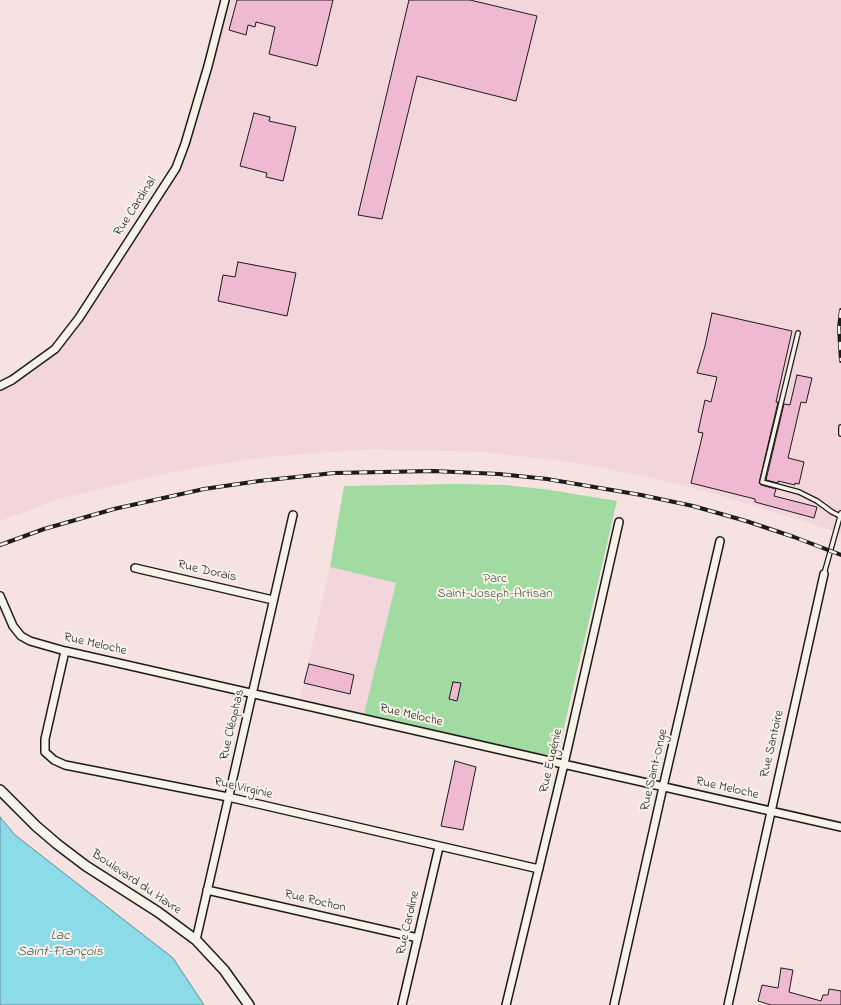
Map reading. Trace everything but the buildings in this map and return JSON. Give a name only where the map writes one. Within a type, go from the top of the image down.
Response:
[{"type":"street","name":"Rue Cardinal","points":[[0,386],[12,380],[56,349],[79,318],[176,168],[185,144],[208,66],[225,0]]},
{"type":"street","name":"Rue Cléophas","points":[[196,940],[293,515]]},
{"type":"street","name":"Rue Eugénie","points":[[506,1005],[564,764],[619,522]]},
{"type":"street","name":"Rue Saint-Onge","points":[[614,1005],[720,542]]},
{"type":"street","name":"Rue Dorais","points":[[135,568],[273,600]]},
{"type":"street","name":"Rue Santoire","points":[[728,1005],[824,574]]},
{"type":"street","name":"Rue Meloche","points":[[0,596],[14,626],[21,636],[30,641],[65,651],[841,827]]},
{"type":"street","name":"Rue Virginie","points":[[65,651],[45,739],[45,752],[54,760],[65,765],[228,798],[539,869]]},
{"type":"street","name":"Boulevard du Havre","points":[[0,790],[36,826],[57,844],[86,866],[158,912],[196,940],[224,970],[249,1005]]},
{"type":"street","name":"Rue Caroline","points":[[402,1005],[439,847]]},
{"type":"street","name":"Rue Rochon","points":[[207,890],[418,938]]},
{"type":"lane","points":[[798,333],[762,482],[799,492],[817,501],[832,512],[841,514]]},
{"type":"lane","points":[[841,427],[841,434]]},
{"type":"lane","name":"Rue Santoire","points":[[824,574],[841,514]]},
{"type":"shaded area","points":[[225,0],[841,0],[841,533],[675,483],[577,463],[485,452],[370,449],[266,457],[158,475],[59,499],[0,521],[0,386],[55,349],[176,168]]},
{"type":"shaded area","points":[[330,567],[396,583],[363,718],[299,703]]},
{"type":"green space","name":"Parc Saint-Joseph-Artisan","points":[[455,484],[505,485],[543,489],[617,501],[558,753],[554,756],[363,718],[396,583],[330,567],[344,486]]},
{"type":"water","name":"Lac Saint-François","points":[[0,817],[15,835],[173,958],[204,1005],[0,1005]]},
{"type":"railway","points":[[841,310],[839,328],[841,361]]},
{"type":"railway","points":[[0,545],[44,529],[114,509],[204,489],[259,481],[334,473],[433,471],[499,474],[547,479],[641,495],[693,506],[746,521],[841,555]]}]
